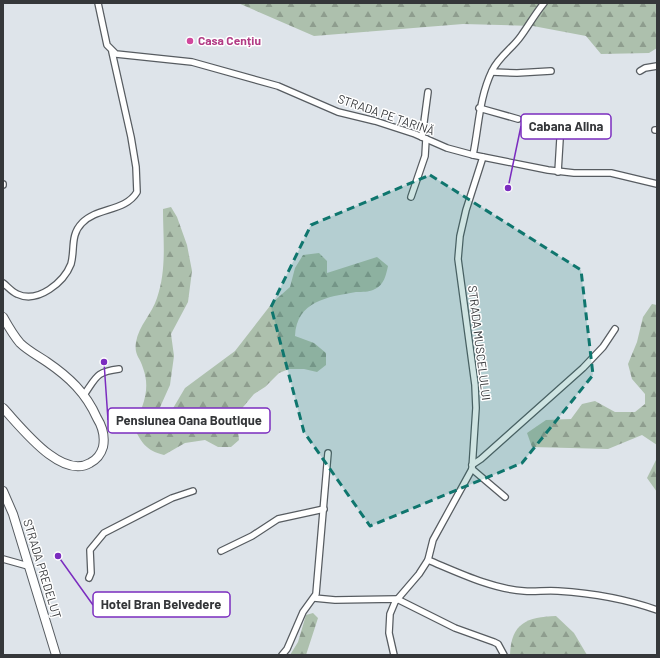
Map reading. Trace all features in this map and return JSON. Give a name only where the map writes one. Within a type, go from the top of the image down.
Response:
[{"type":"main road","points":[[3,317],[20,342],[68,377],[84,395],[99,422],[104,439],[100,454],[89,464],[83,466],[66,465],[56,460],[35,442],[3,408]]},
{"type":"main road","name":"STRADA PREDELUȚ","points":[[3,491],[13,514],[56,655]]},
{"type":"street","points":[[3,283],[18,294],[29,297],[42,294],[56,285],[66,274],[71,262],[74,237],[82,223],[103,210],[128,201],[137,192],[136,167],[131,137],[112,52],[107,45],[98,3]]},
{"type":"street","points":[[473,155],[480,108],[492,72],[501,57],[522,35],[544,3]]},
{"type":"street","name":"STRADA PE ȚARINĂ","points":[[112,52],[116,54],[192,62],[278,86],[338,112],[375,121],[424,138],[447,148],[473,155],[558,172],[611,174],[657,184]]},
{"type":"street","points":[[640,71],[645,68],[657,66]]},
{"type":"street","points":[[492,72],[517,73],[551,71]]},
{"type":"street","points":[[412,197],[425,156],[424,138],[428,92]]},
{"type":"street","points":[[480,108],[518,119]]},
{"type":"street","points":[[558,172],[560,139]]},
{"type":"street","name":"STRADA MUSCELULUI","points":[[394,655],[390,642],[388,624],[390,614],[397,599],[419,574],[428,560],[434,540],[472,467],[475,385],[458,259],[460,236],[466,210],[483,157]]},
{"type":"street","points":[[505,497],[472,467],[583,368],[603,347],[615,329]]},
{"type":"street","points":[[84,395],[98,374],[104,371],[119,369]]},
{"type":"street","points":[[282,655],[287,649],[303,612],[314,598],[318,587],[328,453]]},
{"type":"street","points":[[88,578],[91,573],[90,550],[104,533],[172,498],[193,491]]},
{"type":"street","points":[[221,551],[252,536],[278,519],[324,509]]},
{"type":"street","points":[[3,559],[28,566]]},
{"type":"street","points":[[428,560],[457,573],[504,587],[524,591],[559,591],[614,599],[657,610]]},
{"type":"street","points":[[314,598],[328,600],[397,599],[456,628],[494,642],[504,655]]},
{"type":"highlighted area","points":[[430,175],[581,270],[593,375],[522,463],[370,526],[304,432],[271,307],[311,225]]},
{"type":"green space","points":[[238,3],[657,3],[657,48],[649,53],[601,54],[586,36],[533,26],[463,24],[314,36]]},
{"type":"green space","points":[[171,207],[177,217],[187,245],[192,271],[188,302],[171,334],[174,356],[170,385],[157,414],[159,430],[165,426],[172,410],[185,388],[235,351],[273,302],[290,287],[295,268],[303,255],[319,253],[327,261],[327,273],[377,257],[388,266],[383,282],[375,289],[324,299],[315,303],[301,315],[297,324],[295,336],[314,343],[326,353],[326,365],[317,372],[304,369],[289,369],[279,373],[265,387],[254,394],[243,407],[237,422],[239,440],[231,447],[218,447],[205,440],[185,443],[164,455],[148,448],[139,437],[133,426],[143,405],[146,391],[145,376],[137,353],[136,342],[140,330],[155,304],[160,287],[164,254],[163,209]]},
{"type":"green space","points":[[652,304],[657,305],[657,445],[642,435],[608,449],[532,447],[527,433],[546,420],[571,419],[582,404],[595,401],[615,412],[635,412],[645,404],[645,394],[632,379],[628,364],[637,342],[643,317]]},
{"type":"green space","points":[[657,445],[657,492],[647,478],[656,460]]},
{"type":"green space","points":[[313,613],[318,618],[306,655],[290,655],[298,642],[306,615]]},
{"type":"green space","points":[[556,616],[574,633],[587,655],[510,655],[511,644],[514,636],[517,629],[522,624],[537,618]]},
{"type":"place","name":"Casa Cențiu","points":[[190,41]]},
{"type":"place","name":"Cabana Alina","points":[[508,188]]},
{"type":"place","name":"Pensiunea Oana Boutique","points":[[104,362]]},
{"type":"place","name":"Hotel Bran Belvedere","points":[[58,556]]}]
